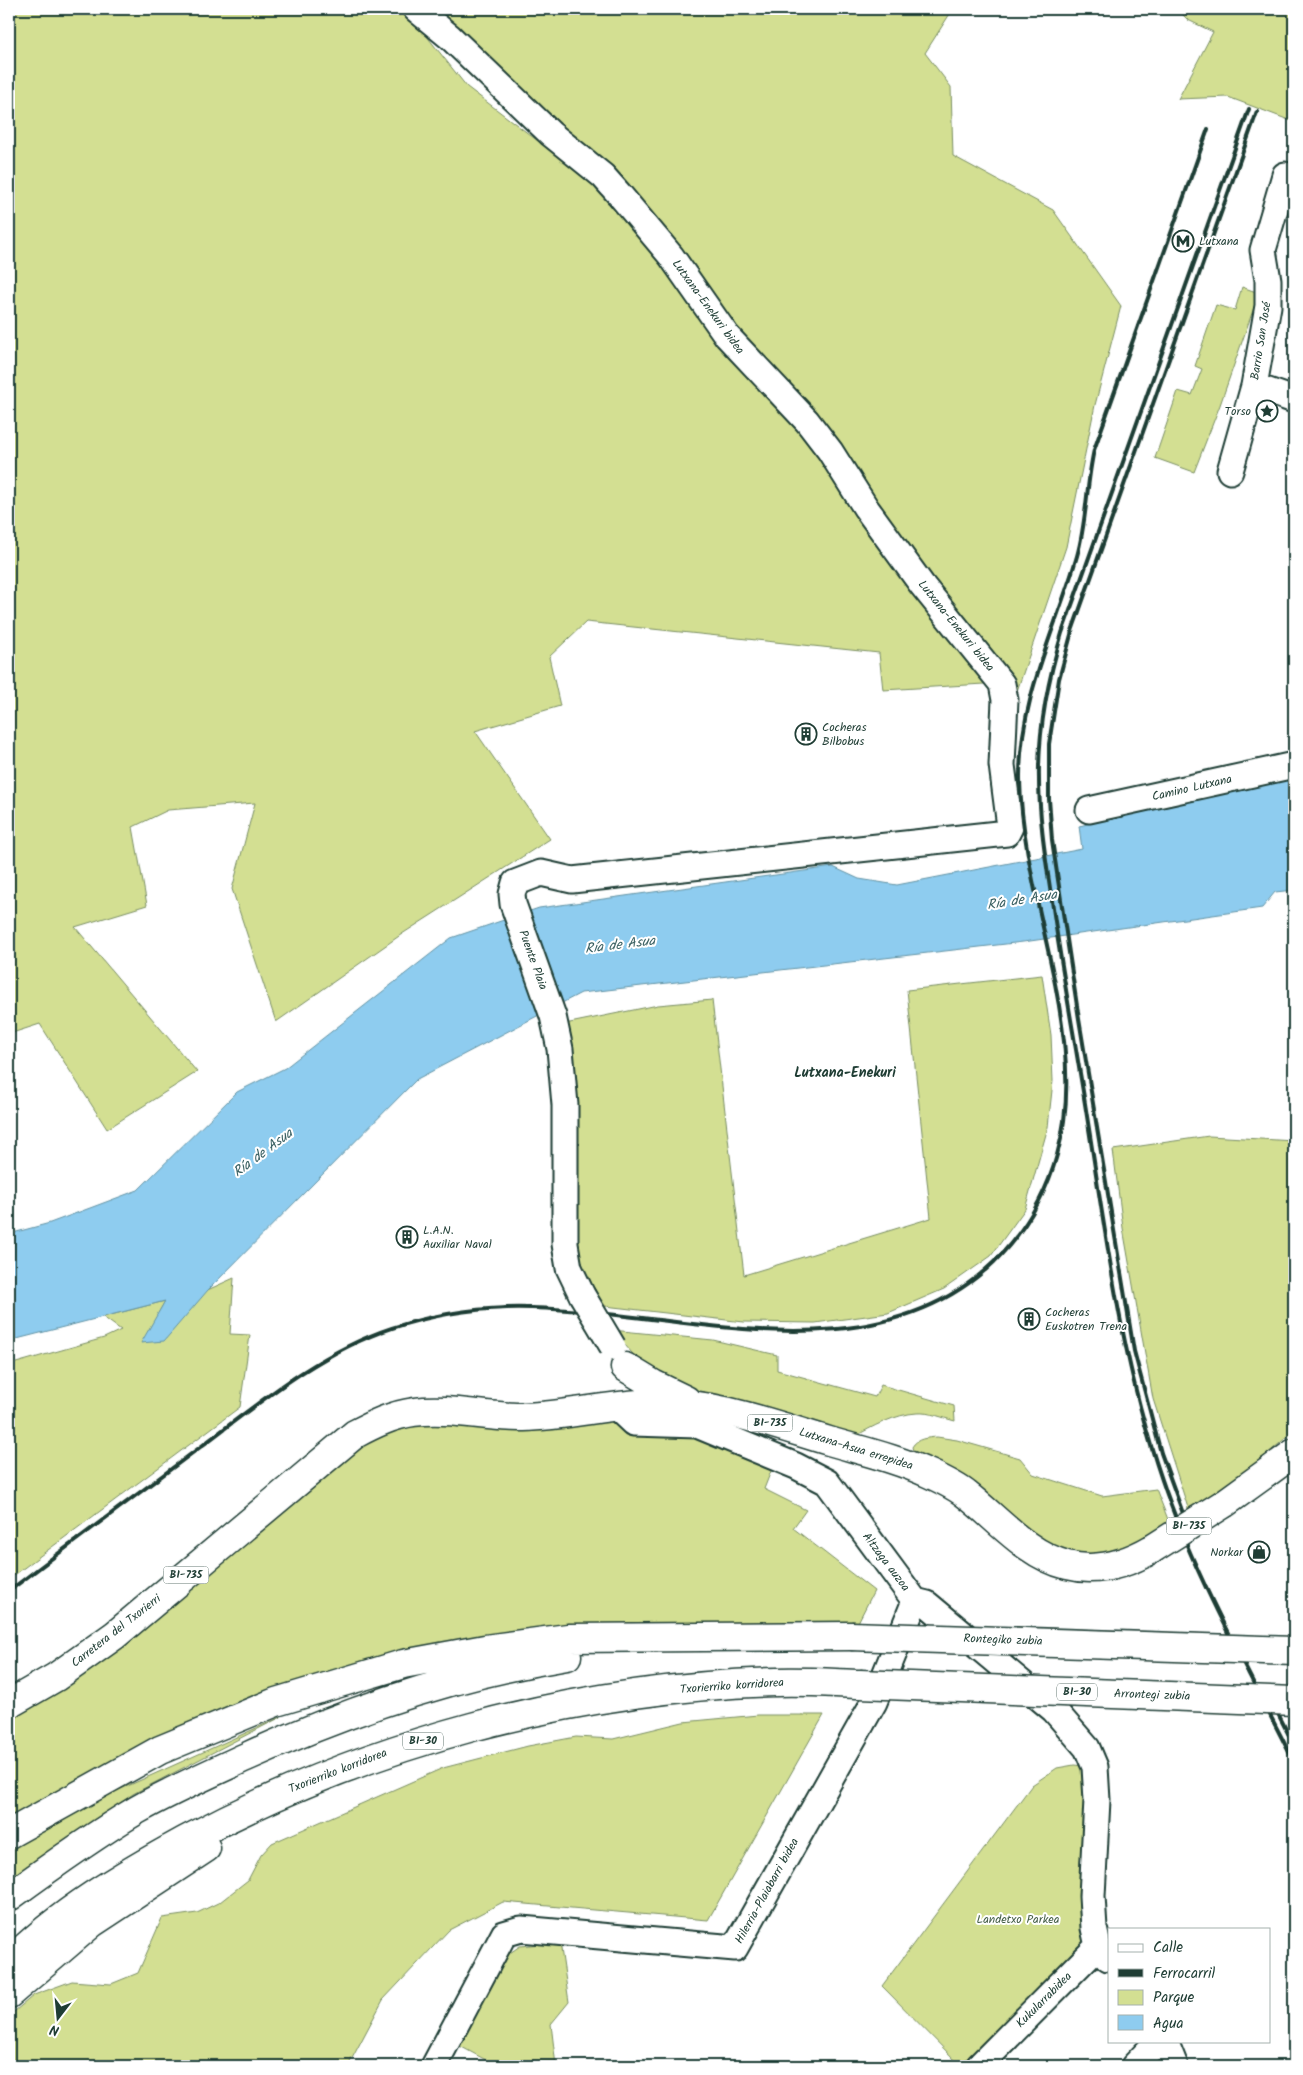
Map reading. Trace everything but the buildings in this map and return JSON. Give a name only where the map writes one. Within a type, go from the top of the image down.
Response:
[{"type":"main road","points":[[619,1357],[652,1384],[696,1405]]},
{"type":"main road","name":"Lutxana-Asua errepidea","points":[[355,1434],[386,1418],[415,1411],[526,1417],[627,1406],[696,1405],[734,1412],[916,1468],[965,1493],[1029,1546],[1051,1559],[1066,1565],[1081,1567],[1110,1567],[1135,1559],[1225,1502],[1294,1453]]},
{"type":"main road","name":"Carretera del Txorierri","points":[[9,1704],[56,1677],[115,1635],[355,1434]]},
{"type":"main road","points":[[9,1834],[160,1750],[276,1702],[403,1664],[485,1649],[568,1638],[740,1636]]},
{"type":"main road","points":[[9,1898],[90,1840],[137,1810],[188,1783],[303,1731],[402,1695],[476,1674],[556,1657],[641,1644],[740,1636]]},
{"type":"main road","name":"Rontegiko zubia","points":[[740,1636],[851,1636],[1294,1651]]},
{"type":"main road","name":"Txorierriko korridorea","points":[[9,1963],[31,1940],[82,1903],[161,1854],[227,1819],[303,1784],[402,1747],[496,1720],[581,1702],[694,1688],[778,1682],[860,1684]]},
{"type":"main road","name":"Arrontegi zubia","points":[[860,1684],[1294,1701]]},
{"type":"main road","points":[[9,1994],[92,1923],[303,1784]]},
{"type":"main road","points":[[9,1955],[31,1940]]},
{"type":"street","name":"Lutxana-Enekuri bidea","points":[[416,9],[450,37],[551,134],[603,176],[620,194],[671,256],[727,336],[807,421],[916,576],[1002,684],[1005,700],[1002,765],[1010,826],[1007,833],[572,880],[540,873],[515,883],[512,904]]},
{"type":"street","name":"Barrio San José","points":[[1230,471],[1254,386],[1268,306],[1268,280],[1263,250],[1284,212],[1285,175]]},
{"type":"street","points":[[1254,386],[1294,400]]},
{"type":"street","name":"Camino Lutxana","points":[[1089,810],[1294,765]]},
{"type":"street","name":"Puente Plaia","points":[[512,904],[554,1021],[560,1048],[565,1105],[565,1244],[569,1268],[582,1295],[619,1357],[627,1406]]},
{"type":"street","name":"Altzaga auzoa","points":[[627,1406],[633,1423],[697,1425],[796,1466],[827,1482],[915,1600],[927,1604],[1054,1710],[1087,1748],[1095,1767],[1097,1800],[1092,1896],[1094,1928],[1104,1953]]},
{"type":"street","name":"Hilerria-Plaiabarri bidea","points":[[434,2066],[504,1934],[521,1929],[735,1948],[874,1702],[915,1600]]},
{"type":"street","name":"Kukularrabidea","points":[[979,2066],[1104,1953]]},
{"type":"street","points":[[1134,2066],[1157,2042]]},
{"type":"street","points":[[1165,2042],[1176,2066]]},
{"type":"green space","points":[[9,9],[395,9],[414,20],[467,87],[538,141],[563,128],[508,78],[438,9],[953,9],[925,53],[951,87],[953,156],[1053,210],[1121,306],[1095,405],[1066,547],[1016,694],[984,684],[883,690],[879,653],[586,622],[549,657],[560,706],[475,731],[550,839],[402,934],[276,1022],[232,889],[255,803],[168,810],[133,827],[147,905],[75,927],[197,1072],[107,1129],[40,1024],[9,1034]]},
{"type":"green space","points":[[1177,9],[1294,9],[1294,122],[1228,97],[1178,99],[1213,32],[1188,20]]},
{"type":"green space","points":[[1242,287],[1259,293],[1220,405],[1194,472],[1155,458],[1178,391],[1192,395],[1202,369],[1195,366],[1216,305],[1235,310]]},
{"type":"green space","points":[[1042,975],[1051,1035],[1053,1081],[1048,1127],[1025,1209],[991,1256],[944,1289],[888,1313],[815,1323],[744,1322],[596,1305],[582,1295],[555,1026],[658,1005],[712,1000],[744,1275],[931,1218],[907,990]]},
{"type":"green space","points":[[1209,1136],[1294,1141],[1294,1431],[1224,1491],[1188,1508],[1153,1399],[1123,1228],[1113,1150]]},
{"type":"green space","points":[[234,1278],[230,1334],[250,1335],[240,1407],[9,1579],[9,1365],[104,1338],[121,1330],[103,1317],[165,1301],[159,1312]]},
{"type":"green space","points":[[612,1330],[713,1340],[777,1355],[777,1370],[875,1397],[881,1385],[954,1406],[955,1421],[927,1413],[909,1414],[884,1422],[854,1437],[683,1387],[645,1368]]},
{"type":"green space","points":[[616,1407],[697,1425],[773,1466],[764,1489],[806,1510],[793,1528],[874,1591],[851,1636],[568,1638],[276,1702],[9,1834],[9,1704],[386,1418]]},
{"type":"green space","points":[[937,1437],[957,1440],[1020,1458],[1033,1474],[1102,1496],[1156,1489],[1169,1522],[1136,1551],[1117,1559],[1055,1553],[914,1453],[912,1447],[914,1444],[923,1439]]},
{"type":"green space","points":[[758,1715],[824,1715],[708,1920],[503,1902],[449,1930],[383,2000],[348,2066],[9,2066],[9,2016],[34,1995],[72,1981],[111,1984],[138,1973],[162,1918],[197,1913],[220,1902],[248,1880],[261,1855],[272,1843],[443,1768],[528,1746],[576,1737],[613,1739],[683,1722]]},
{"type":"green space","points":[[281,1717],[133,1794],[9,1881],[9,1850],[81,1807]]},
{"type":"green space","name":"Landetxo Parkea","points":[[1074,1765],[1084,1766],[1088,1943],[1082,1952],[961,2066],[882,1986],[1032,1785],[1057,1768]]},
{"type":"green space","points":[[560,1942],[569,2002],[551,2024],[556,2066],[497,2066],[456,2044],[507,1955],[520,1946]]},
{"type":"water","name":"Ría de Asua","points":[[1294,778],[1294,890],[1275,892],[1262,908],[1023,942],[581,993],[417,1079],[208,1290],[164,1341],[141,1343],[165,1301],[9,1341],[9,1234],[50,1223],[138,1190],[237,1092],[285,1068],[451,938],[539,908],[833,867],[859,879],[897,885],[1082,849],[1079,826]]},
{"type":"railway","points":[[1249,109],[1062,633],[1049,682],[1043,715],[1039,783],[1045,851],[1060,953],[1116,1297],[1136,1389],[1162,1480],[1190,1552],[1223,1623],[1294,1762]]},
{"type":"railway","points":[[1188,1527],[1161,1453],[1134,1351],[1079,1019],[1052,840],[1049,799],[1049,744],[1059,679],[1072,631],[1257,112]]},
{"type":"railway","points":[[9,1591],[247,1411],[293,1379],[341,1350],[392,1328],[449,1314],[507,1308],[567,1310],[761,1330],[825,1330],[886,1321],[943,1299],[994,1262],[1015,1238],[1040,1199],[1057,1155],[1065,1110],[1066,1064],[1061,1017],[1031,873],[1024,826],[1020,780],[1021,750],[1025,721],[1040,666],[1077,556],[1083,530],[1094,450],[1208,129]]},
{"type":"railway","points":[[1268,1694],[1294,1745]]},
{"type":"place","name":"Lutxana","points":[[1183,241]]},
{"type":"place","name":"Torso","points":[[1267,411]]},
{"type":"place","name":"Cocheras Bilbobus","points":[[806,734]]},
{"type":"place","name":"L.A.N. Auxiliar Naval","points":[[407,1237]]},
{"type":"place","name":"Cocheras Euskotren Trena","points":[[1029,1319]]},
{"type":"place","name":"Norkar","points":[[1259,1552]]},
{"type":"district","name":"Lutxana-Enekuri","points":[[845,1073]]}]
